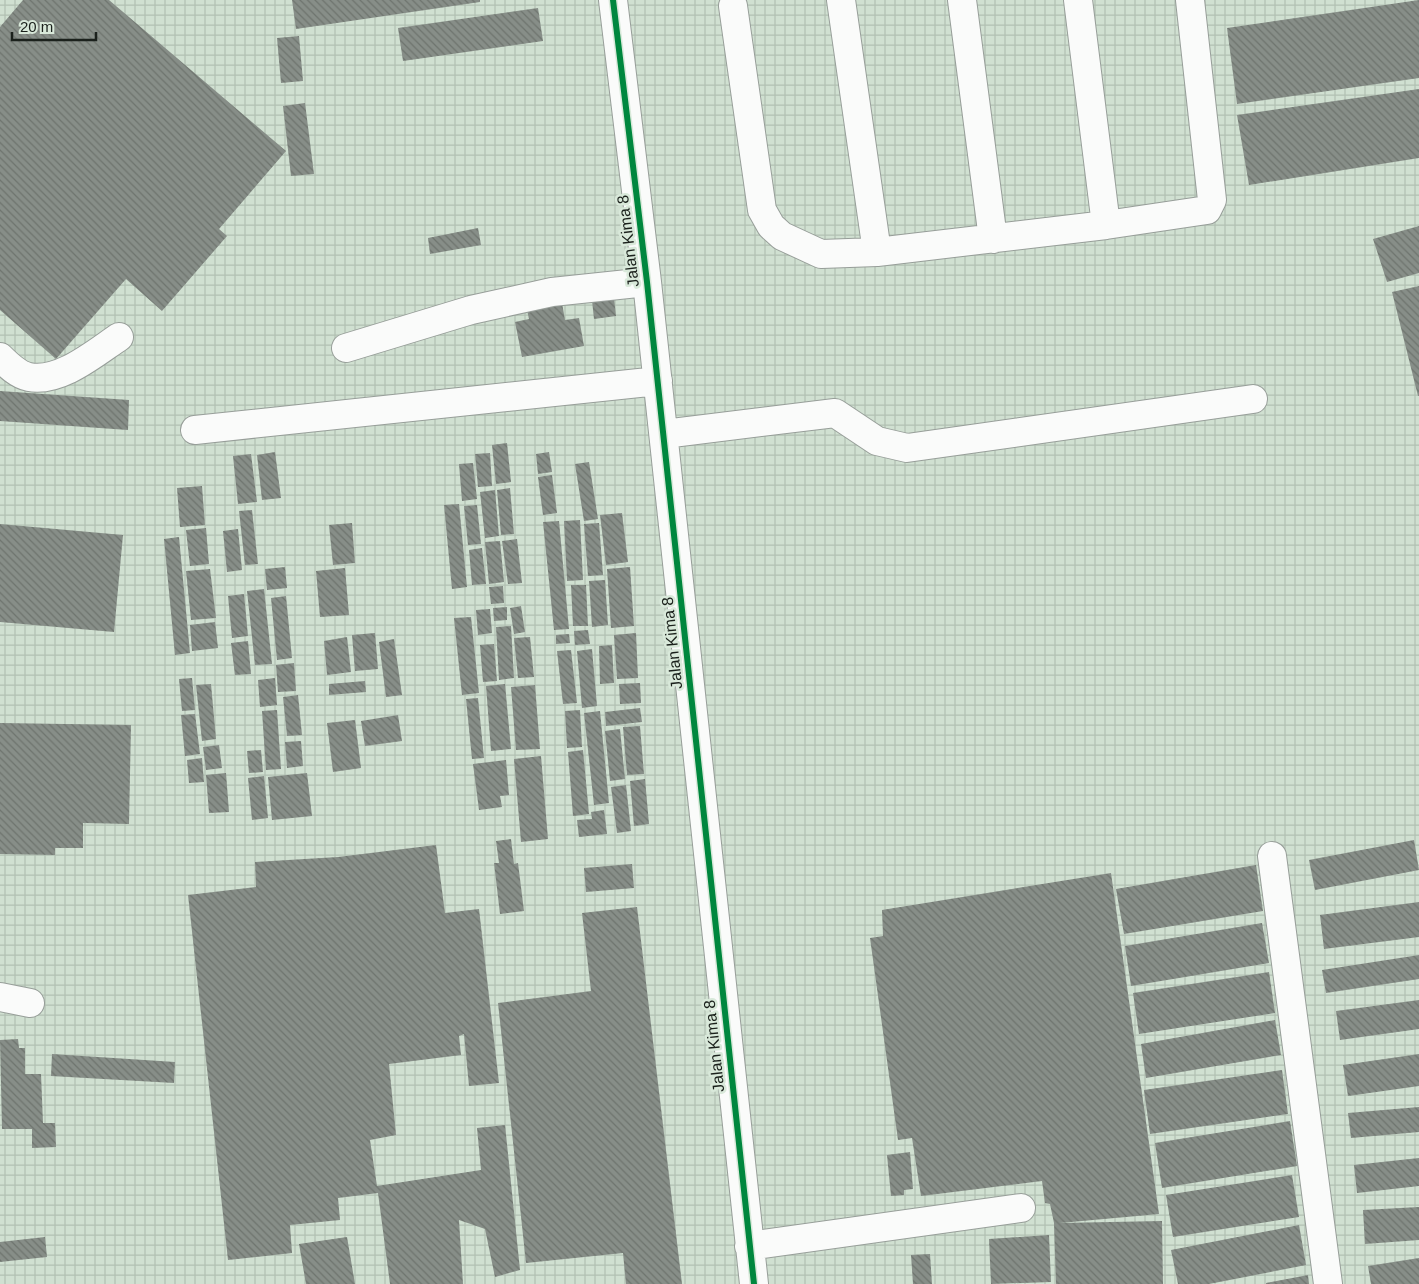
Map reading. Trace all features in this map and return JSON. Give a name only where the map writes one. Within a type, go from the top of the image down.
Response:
[{"type":"street","name":"Jalan Kima 8","points":[[613,0],[648,282],[754,1284]]},
{"type":"street","points":[[841,0],[877,252]]},
{"type":"street","points":[[962,0],[993,239]]},
{"type":"street","points":[[1078,0],[1106,225]]},
{"type":"street","points":[[733,6],[762,210],[771,226],[782,236],[821,254],[877,252],[993,239],[1207,210],[1211,206],[1190,0]]},
{"type":"street","points":[[346,348],[471,310],[552,292],[648,282]]},
{"type":"street","points":[[0,357],[16,371],[29,377],[67,372],[119,337]]},
{"type":"street","points":[[196,430],[658,381]]},
{"type":"street","points":[[664,434],[835,413],[877,441],[907,448],[1253,399]]},
{"type":"street","points":[[1272,856],[1328,1284]]},
{"type":"street","points":[[0,997],[30,1003]]},
{"type":"street","points":[[749,1246],[1021,1208]]},
{"type":"shaded area","points":[[0,0],[1419,0],[1419,1284],[0,1284]]},
{"type":"building","points":[[23,0],[109,0],[286,151],[219,229],[227,236],[162,311],[126,279],[56,359],[0,310],[0,27]]},
{"type":"building","points":[[292,0],[480,0],[480,2],[296,29]]},
{"type":"building","points":[[1419,0],[1419,78],[1237,104],[1227,28]]},
{"type":"building","points":[[538,8],[543,41],[403,61],[398,28]]},
{"type":"building","points":[[299,36],[303,81],[281,83],[277,38]]},
{"type":"building","points":[[1419,89],[1419,158],[1249,185],[1237,115]]},
{"type":"building","points":[[305,103],[314,174],[291,176],[283,106]]},
{"type":"building","points":[[1419,226],[1419,273],[1387,282],[1373,239]]},
{"type":"building","points":[[478,228],[481,245],[430,254],[428,238]]},
{"type":"building","points":[[1419,286],[1419,396],[1418,396],[1392,292]]},
{"type":"building","points":[[613,289],[616,316],[594,319],[591,291]]},
{"type":"building","points":[[562,303],[565,320],[579,318],[584,346],[522,357],[515,322],[529,319],[527,310]]},
{"type":"building","points":[[0,391],[129,400],[128,430],[0,421]]},
{"type":"building","points":[[507,443],[511,482],[496,484],[492,445]]},
{"type":"building","points":[[275,452],[281,498],[262,500],[257,455]]},
{"type":"building","points":[[549,452],[552,472],[538,474],[536,454]]},
{"type":"building","points":[[490,453],[492,486],[478,487],[475,454]]},
{"type":"building","points":[[251,454],[257,502],[238,504],[233,456]]},
{"type":"building","points":[[589,462],[598,519],[584,521],[575,464]]},
{"type":"building","points":[[473,463],[477,499],[462,501],[459,464]]},
{"type":"building","points":[[552,475],[557,513],[543,515],[538,477]]},
{"type":"building","points":[[202,486],[205,525],[180,527],[177,488]]},
{"type":"building","points":[[510,488],[514,534],[501,535],[497,490]]},
{"type":"building","points":[[495,490],[499,536],[485,538],[480,492]]},
{"type":"building","points":[[459,504],[467,587],[452,589],[444,505]]},
{"type":"building","points":[[477,505],[481,544],[468,545],[464,506]]},
{"type":"building","points":[[252,510],[258,564],[245,565],[239,511]]},
{"type":"building","points":[[622,513],[628,562],[606,565],[600,515]]},
{"type":"building","points":[[580,520],[583,580],[567,581],[564,521]]},
{"type":"building","points":[[559,521],[569,629],[554,630],[543,522]]},
{"type":"building","points":[[352,523],[355,563],[333,565],[329,525]]},
{"type":"building","points":[[599,523],[603,575],[588,576],[584,524]]},
{"type":"building","points":[[0,524],[123,535],[114,632],[0,622]]},
{"type":"building","points":[[206,528],[209,564],[190,566],[186,530]]},
{"type":"building","points":[[238,529],[242,570],[227,572],[223,531]]},
{"type":"building","points":[[179,537],[190,653],[175,655],[164,539]]},
{"type":"building","points":[[517,539],[522,583],[508,584],[502,541]]},
{"type":"building","points":[[500,541],[504,582],[489,584],[485,542]]},
{"type":"building","points":[[482,548],[486,584],[472,585],[469,550]]},
{"type":"building","points":[[285,567],[287,588],[267,590],[265,569]]},
{"type":"building","points":[[630,567],[634,626],[611,628],[607,569]]},
{"type":"building","points":[[345,568],[349,615],[320,617],[316,571]]},
{"type":"building","points":[[210,569],[216,618],[191,620],[186,571]]},
{"type":"building","points":[[605,580],[608,625],[592,627],[589,581]]},
{"type":"building","points":[[571,585],[586,585],[588,626],[573,626]]},
{"type":"building","points":[[503,586],[504,603],[491,604],[489,587]]},
{"type":"building","points":[[264,589],[272,664],[255,665],[247,591]]},
{"type":"building","points":[[244,594],[248,636],[232,638],[228,596]]},
{"type":"building","points":[[286,596],[292,658],[277,660],[271,598]]},
{"type":"building","points":[[521,606],[525,632],[514,634],[510,608]]},
{"type":"building","points":[[507,607],[507,620],[494,621],[493,608]]},
{"type":"building","points":[[490,609],[492,633],[478,635],[476,610]]},
{"type":"building","points":[[471,617],[479,693],[462,695],[454,618]]},
{"type":"building","points":[[215,622],[218,648],[192,651],[190,625]]},
{"type":"building","points":[[511,626],[514,678],[499,680],[496,627]]},
{"type":"building","points":[[588,630],[590,644],[575,645],[574,631]]},
{"type":"building","points":[[375,633],[378,669],[355,671],[352,635]]},
{"type":"building","points":[[636,633],[638,678],[617,679],[614,635]]},
{"type":"building","points":[[569,634],[570,643],[556,644],[556,635]]},
{"type":"building","points":[[347,637],[351,672],[327,675],[324,641]]},
{"type":"building","points":[[530,637],[534,677],[518,678],[514,638]]},
{"type":"building","points":[[394,639],[402,695],[386,697],[379,642]]},
{"type":"building","points":[[248,641],[251,674],[235,675],[231,643]]},
{"type":"building","points":[[494,644],[497,681],[483,682],[480,645]]},
{"type":"building","points":[[612,645],[614,683],[600,684],[599,646]]},
{"type":"building","points":[[592,649],[597,706],[582,708],[577,651]]},
{"type":"building","points":[[571,650],[577,703],[563,704],[557,651]]},
{"type":"building","points":[[294,663],[296,691],[278,692],[276,665]]},
{"type":"building","points":[[192,678],[195,710],[182,711],[179,679]]},
{"type":"building","points":[[275,678],[277,705],[260,707],[258,680]]},
{"type":"building","points":[[365,681],[366,692],[329,695],[329,684]]},
{"type":"building","points":[[640,683],[641,703],[620,704],[619,684]]},
{"type":"building","points":[[211,684],[216,739],[202,741],[196,685]]},
{"type":"building","points":[[505,684],[511,749],[491,751],[486,686]]},
{"type":"building","points":[[535,685],[540,749],[516,750],[511,687]]},
{"type":"building","points":[[298,695],[302,735],[287,736],[283,697]]},
{"type":"building","points":[[478,698],[484,758],[472,759],[466,699]]},
{"type":"building","points":[[640,708],[642,722],[606,726],[605,712]]},
{"type":"building","points":[[277,710],[281,769],[266,770],[262,711]]},
{"type":"building","points":[[580,710],[582,747],[567,748],[565,711]]},
{"type":"building","points":[[600,711],[609,803],[594,805],[584,713]]},
{"type":"building","points":[[195,714],[200,754],[185,756],[181,715]]},
{"type":"building","points":[[398,715],[402,741],[365,746],[361,721]]},
{"type":"building","points":[[355,720],[361,768],[333,772],[327,723]]},
{"type":"building","points":[[0,723],[131,725],[129,824],[83,823],[83,848],[55,848],[55,855],[0,854]]},
{"type":"building","points":[[640,726],[644,774],[627,775],[623,727]]},
{"type":"building","points":[[620,729],[625,779],[610,781],[605,731]]},
{"type":"building","points":[[301,741],[303,766],[287,768],[285,742]]},
{"type":"building","points":[[219,745],[222,768],[206,770],[203,747]]},
{"type":"building","points":[[261,750],[263,772],[249,773],[247,751]]},
{"type":"building","points":[[583,750],[589,814],[573,816],[568,752]]},
{"type":"building","points":[[541,756],[548,839],[521,842],[514,759]]},
{"type":"building","points":[[202,758],[204,782],[189,783],[187,760]]},
{"type":"building","points":[[506,760],[509,795],[500,796],[502,807],[479,810],[473,764]]},
{"type":"building","points":[[226,773],[229,812],[209,813],[206,775]]},
{"type":"building","points":[[307,773],[312,816],[272,820],[268,777]]},
{"type":"building","points":[[264,776],[268,818],[252,820],[248,778]]},
{"type":"building","points":[[645,779],[649,824],[634,826],[630,781]]},
{"type":"building","points":[[626,785],[631,831],[617,833],[611,787]]},
{"type":"building","points":[[604,810],[607,834],[579,837],[577,820],[592,819],[591,812]]},
{"type":"building","points":[[511,839],[514,864],[518,863],[524,911],[500,914],[494,863],[499,863],[496,841]]},
{"type":"building","points":[[1414,840],[1419,870],[1315,890],[1309,860]]},
{"type":"building","points":[[436,845],[445,913],[479,909],[499,1083],[469,1086],[464,1034],[459,1036],[461,1055],[389,1064],[396,1135],[370,1140],[377,1186],[481,1170],[477,1128],[505,1125],[520,1270],[495,1277],[485,1229],[459,1220],[463,1284],[390,1284],[378,1193],[338,1198],[340,1220],[290,1225],[292,1253],[228,1260],[188,895],[256,887],[255,862],[338,857]]},
{"type":"building","points":[[632,864],[634,888],[586,892],[584,868]]},
{"type":"building","points":[[1256,865],[1263,911],[1124,934],[1116,889]]},
{"type":"building","points":[[1111,873],[1159,1214],[1060,1223],[1162,1221],[1163,1284],[1056,1284],[1054,1223],[1050,1204],[1045,1203],[1042,1181],[921,1196],[912,1138],[898,1140],[870,938],[883,936],[882,910]]},
{"type":"building","points":[[1419,902],[1419,937],[1324,949],[1320,915]]},
{"type":"building","points":[[637,907],[682,1284],[626,1284],[623,1253],[526,1263],[498,1003],[591,991],[582,913]]},
{"type":"building","points":[[1262,923],[1269,963],[1131,986],[1125,946]]},
{"type":"building","points":[[1419,955],[1419,979],[1326,993],[1322,970]]},
{"type":"building","points":[[1269,972],[1275,1013],[1139,1034],[1133,993]]},
{"type":"building","points":[[1419,1000],[1419,1029],[1340,1040],[1336,1011]]},
{"type":"building","points":[[1275,1020],[1281,1055],[1146,1078],[1141,1044]]},
{"type":"building","points":[[18,1039],[19,1048],[25,1048],[25,1074],[41,1074],[43,1123],[55,1123],[56,1147],[32,1148],[32,1129],[2,1129],[0,1040]]},
{"type":"building","points":[[52,1054],[175,1062],[174,1083],[51,1076]]},
{"type":"building","points":[[1419,1054],[1419,1086],[1348,1096],[1343,1065]]},
{"type":"building","points":[[1282,1070],[1288,1114],[1150,1134],[1144,1090]]},
{"type":"building","points":[[1419,1107],[1419,1132],[1351,1138],[1348,1113]]},
{"type":"building","points":[[1290,1121],[1297,1166],[1162,1188],[1155,1143]]},
{"type":"building","points":[[910,1152],[913,1189],[904,1190],[904,1195],[891,1196],[887,1155]]},
{"type":"building","points":[[1419,1158],[1419,1186],[1357,1193],[1354,1165]]},
{"type":"building","points":[[1292,1175],[1299,1217],[1173,1237],[1166,1195]]},
{"type":"building","points":[[1419,1207],[1419,1240],[1365,1244],[1363,1210]]},
{"type":"building","points":[[1299,1225],[1306,1265],[1209,1284],[1178,1284],[1171,1250]]},
{"type":"building","points":[[1049,1235],[1051,1282],[991,1284],[989,1239]]},
{"type":"building","points":[[45,1237],[47,1257],[0,1262],[0,1242]]},
{"type":"building","points":[[347,1237],[355,1284],[306,1284],[299,1244]]},
{"type":"building","points":[[930,1254],[932,1284],[913,1284],[911,1255]]},
{"type":"building","points":[[1419,1258],[1419,1284],[1371,1284],[1368,1266]]},
{"type":"building","points":[[1308,1275],[1309,1284],[1266,1284],[1266,1283]]},
{"type":"cycle path","points":[[613,0],[647,282],[754,1284]]}]
